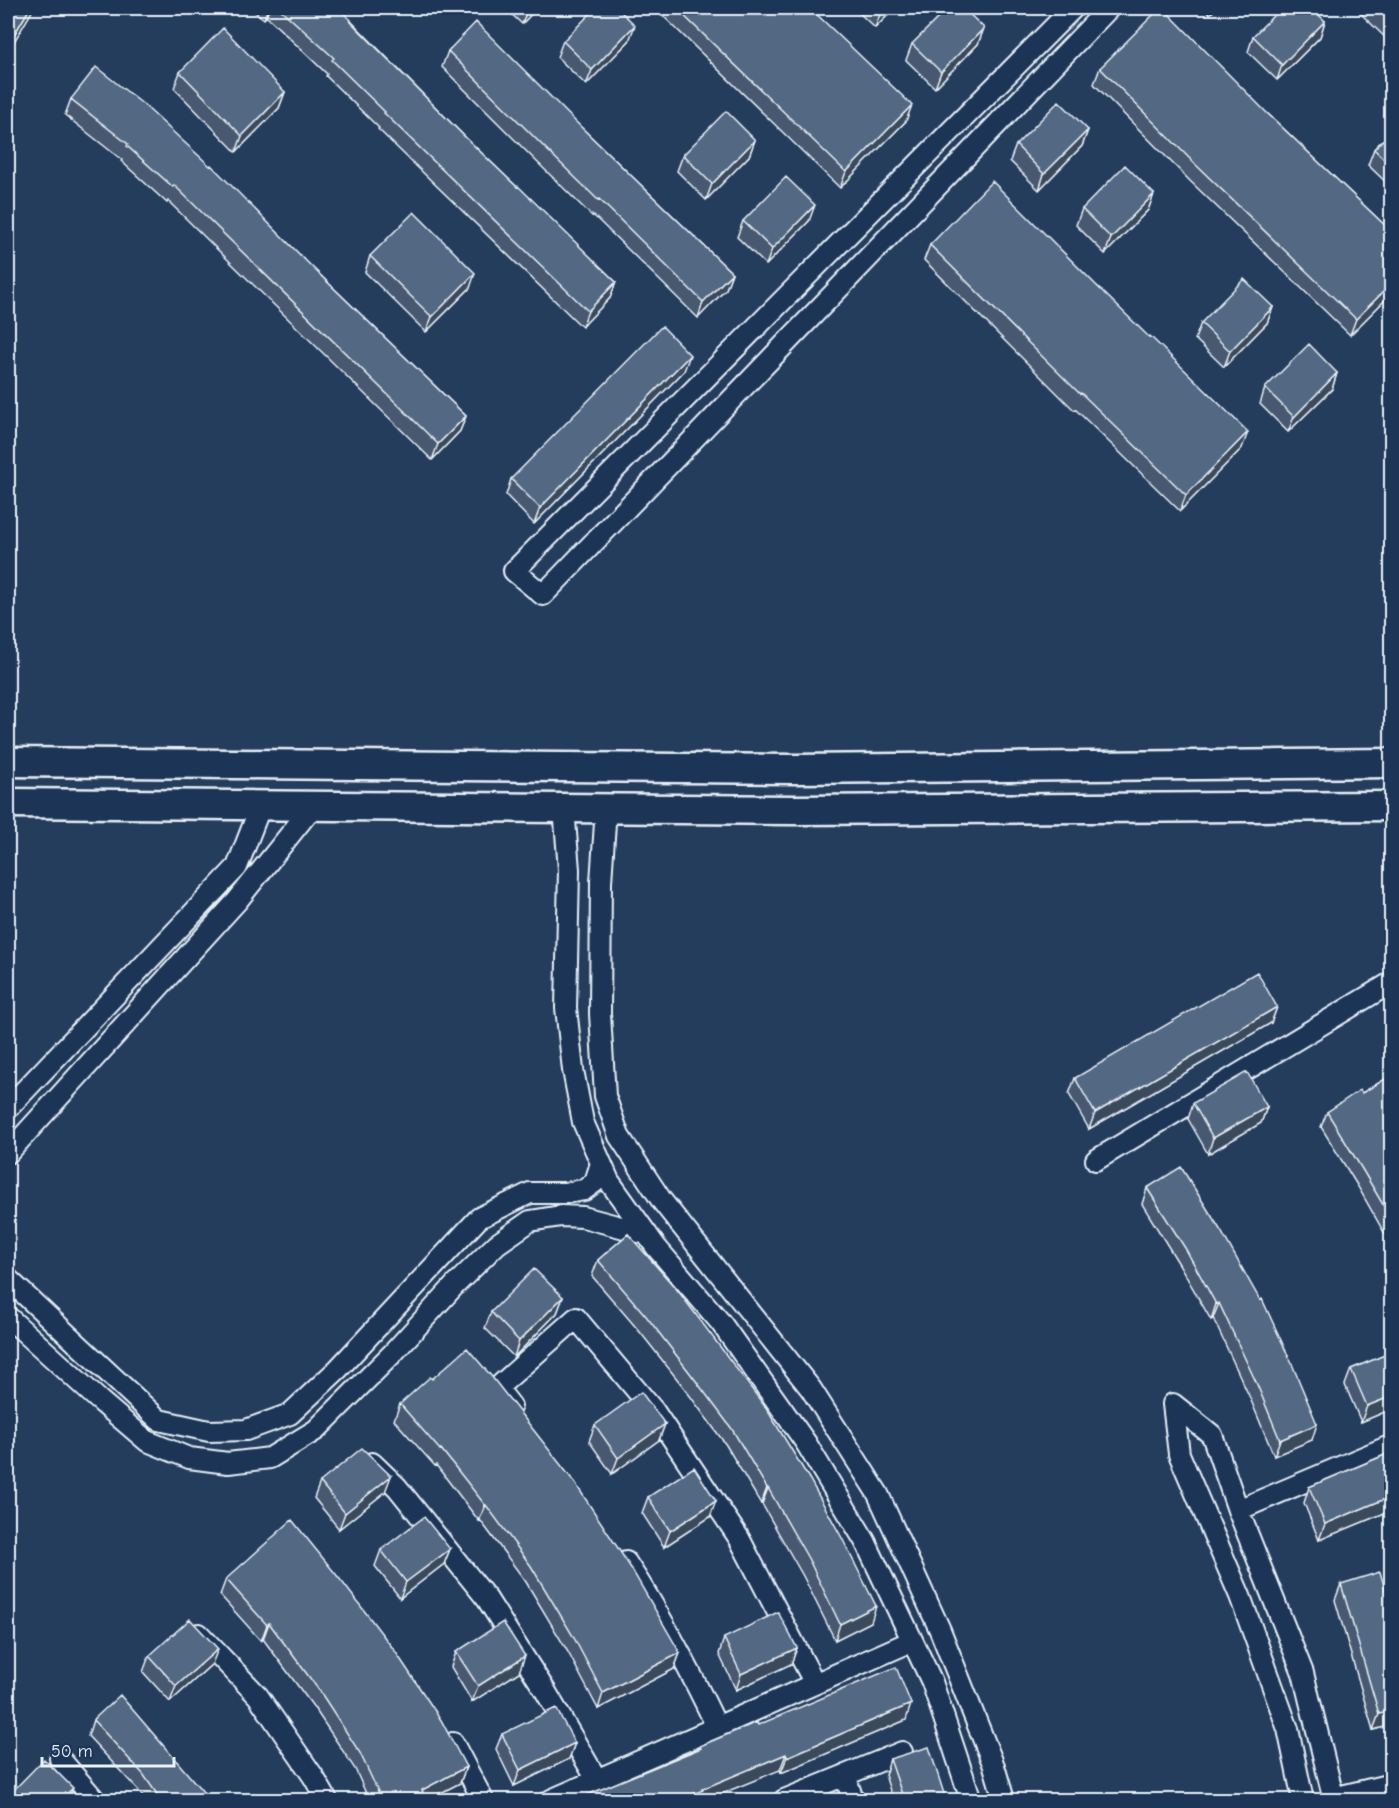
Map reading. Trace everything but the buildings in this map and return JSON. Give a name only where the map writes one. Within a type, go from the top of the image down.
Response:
[{"type":"main road","points":[[8,762],[796,769],[1392,763]]},
{"type":"main road","points":[[8,803],[819,810],[1392,806]]},
{"type":"street","points":[[1073,8],[514,571],[543,595],[1109,8]]},
{"type":"street","points":[[8,1108],[237,867],[261,805]]},
{"type":"street","points":[[8,1154],[237,901],[313,806]]},
{"type":"street","points":[[564,808],[569,870],[567,1019],[573,1070],[583,1122],[609,1181],[647,1234],[721,1323],[806,1443],[865,1541],[932,1682],[971,1800]]},
{"type":"street","points":[[606,808],[601,882],[600,1014],[605,1096],[619,1136],[662,1201],[811,1389],[878,1494],[940,1630],[994,1766],[1004,1800]]},
{"type":"street","points":[[1096,1160],[1392,982]]},
{"type":"street","points":[[8,1279],[159,1420],[210,1431],[246,1430],[290,1414],[338,1369],[479,1218],[530,1193],[565,1193],[584,1190],[595,1182],[601,1163]]},
{"type":"street","points":[[8,1317],[147,1441],[189,1458],[228,1462],[270,1458],[316,1430],[393,1353],[455,1285],[497,1244],[530,1221],[561,1216],[583,1217],[647,1234]]},
{"type":"street","points":[[519,1416],[497,1388],[576,1317],[654,1411],[739,1538],[815,1684]]},
{"type":"street","points":[[1303,1800],[1288,1729],[1244,1607],[1179,1454],[1173,1404],[1212,1435],[1238,1510],[1303,1674],[1334,1799],[1392,1784]]},
{"type":"street","points":[[1238,1510],[1392,1445]]},
{"type":"street","points":[[360,1451],[397,1487],[487,1599],[546,1692],[597,1780]]},
{"type":"street","points":[[618,1551],[688,1666],[717,1727]]},
{"type":"street","points":[[194,1627],[258,1696],[327,1800]]},
{"type":"street","points":[[551,1800],[912,1641]]},
{"type":"street","points":[[446,1730],[483,1800]]},
{"type":"street","points":[[784,1800],[903,1752]]},
{"type":"street","points":[[60,1760],[95,1800]]},
{"type":"street","points":[[845,1775],[853,1800]]}]
